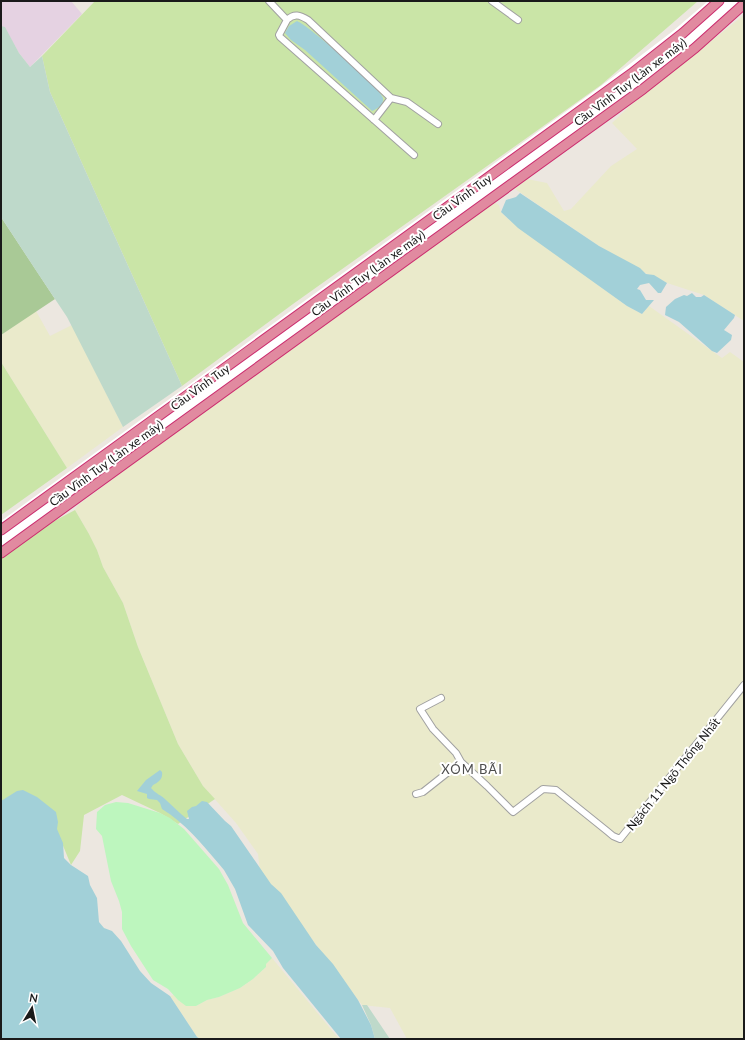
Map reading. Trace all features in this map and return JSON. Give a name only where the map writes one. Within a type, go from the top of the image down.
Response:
[{"type":"highway","name":"Cầu Vĩnh Tuy (Làn xe máy)","points":[[1,523],[627,69],[679,28],[709,1]]},
{"type":"highway","name":"Cầu Vĩnh Tuy","points":[[1,530],[631,74],[683,33],[719,1]]},
{"type":"highway","name":"Cầu Vĩnh Tuy","points":[[1,546],[639,84],[691,43],[738,1]]},
{"type":"highway","name":"Cầu Vĩnh Tuy (Làn xe máy)","points":[[1,553],[636,93],[695,48],[744,4]]},
{"type":"street","points":[[269,1],[288,20]]},
{"type":"street","points":[[492,1],[518,20]]},
{"type":"street","points":[[414,155],[280,36],[280,30],[288,20],[295,15],[308,20],[391,98],[407,102],[438,124]]},
{"type":"street","points":[[374,120],[391,98]]},
{"type":"street","name":"Ngách 11 Ngõ Thống Nhất","points":[[442,698],[420,709],[433,728],[456,753],[461,762],[513,812],[543,789],[556,790],[610,834],[620,838],[744,685]]},
{"type":"street","points":[[416,794],[423,792],[461,762]]},
{"type":"shaded area","points":[[1,1],[71,1],[82,14],[30,67],[19,53],[5,28],[1,26]]},
{"type":"green space","points":[[95,1],[698,1],[601,85],[293,304],[182,386],[50,92],[42,56]]},
{"type":"green space","points":[[744,15],[744,321],[704,295],[667,283],[647,274],[599,246],[515,189],[527,179],[547,183],[564,211],[571,209],[611,166],[637,149],[612,123],[632,104]]},
{"type":"green space","points":[[1,26],[5,27],[19,53],[30,67],[42,56],[50,92],[182,386],[123,427],[67,317],[1,217]]},
{"type":"green space","points":[[492,201],[499,205],[501,212],[507,218],[627,306],[642,314],[649,306],[722,358],[730,352],[744,362],[744,1039],[407,1039],[390,1008],[362,1005],[260,871],[258,854],[236,823],[203,786],[178,744],[138,647],[123,603],[103,567],[89,534],[75,510],[78,505],[180,429]]},
{"type":"green space","points":[[1,217],[55,299],[1,335]]},
{"type":"green space","points":[[36,311],[50,336],[72,325],[123,427],[67,468],[1,362],[1,335]]},
{"type":"green space","points":[[1,362],[67,468],[1,515]]},
{"type":"green space","points":[[75,510],[89,534],[103,567],[123,603],[138,647],[178,744],[203,786],[215,799],[178,824],[160,813],[122,795],[84,815],[80,851],[71,865],[59,836],[1,813],[1,559],[47,525]]},
{"type":"green space","points":[[116,802],[128,803],[160,813],[170,818],[184,829],[219,869],[228,885],[243,923],[272,958],[266,964],[266,967],[253,979],[240,988],[219,997],[207,1000],[196,1006],[186,1006],[168,989],[153,980],[122,929],[122,912],[111,881],[102,836],[96,829],[97,812],[105,805]]},
{"type":"green space","points":[[272,958],[339,1039],[200,1039],[197,1037],[170,996],[174,995],[178,1000],[196,1006],[207,1000],[219,997],[240,988],[266,967],[266,964]]},
{"type":"green space","points":[[362,1005],[367,1005],[390,1039],[375,1039],[371,1025]]},
{"type":"water","points":[[297,21],[329,45],[370,82],[383,98],[380,106],[372,111],[305,50],[291,40],[285,33],[289,26]]},
{"type":"water","points":[[520,193],[599,246],[640,268],[646,274],[654,275],[667,283],[661,293],[658,293],[649,283],[640,285],[637,289],[640,290],[646,300],[654,300],[642,314],[627,306],[518,228],[501,212],[506,200],[516,197]]},
{"type":"water","points":[[692,293],[696,297],[701,297],[704,295],[735,315],[724,330],[732,335],[731,340],[717,353],[712,351],[679,322],[665,315],[666,307],[675,299]]},
{"type":"water","points":[[160,770],[162,772],[161,778],[151,788],[184,817],[189,819],[187,811],[202,801],[207,802],[231,826],[271,884],[281,893],[316,945],[333,964],[358,1000],[371,1025],[375,1039],[341,1039],[283,968],[273,951],[248,925],[235,889],[224,870],[193,834],[162,809],[157,800],[149,799],[147,798],[147,794],[137,791],[146,780]]},
{"type":"water","points":[[23,790],[37,797],[56,812],[58,822],[57,829],[63,843],[64,858],[71,865],[88,876],[90,885],[97,898],[99,922],[104,928],[112,931],[121,941],[140,971],[151,983],[170,996],[197,1037],[200,1039],[1,1039],[1,801],[17,791]]},
{"type":"pier","points":[[708,1],[744,1],[722,25],[1,555],[1,521],[597,89],[673,31]]},
{"type":"district","name":"XÓM BÃI","points":[[472,769]]}]
